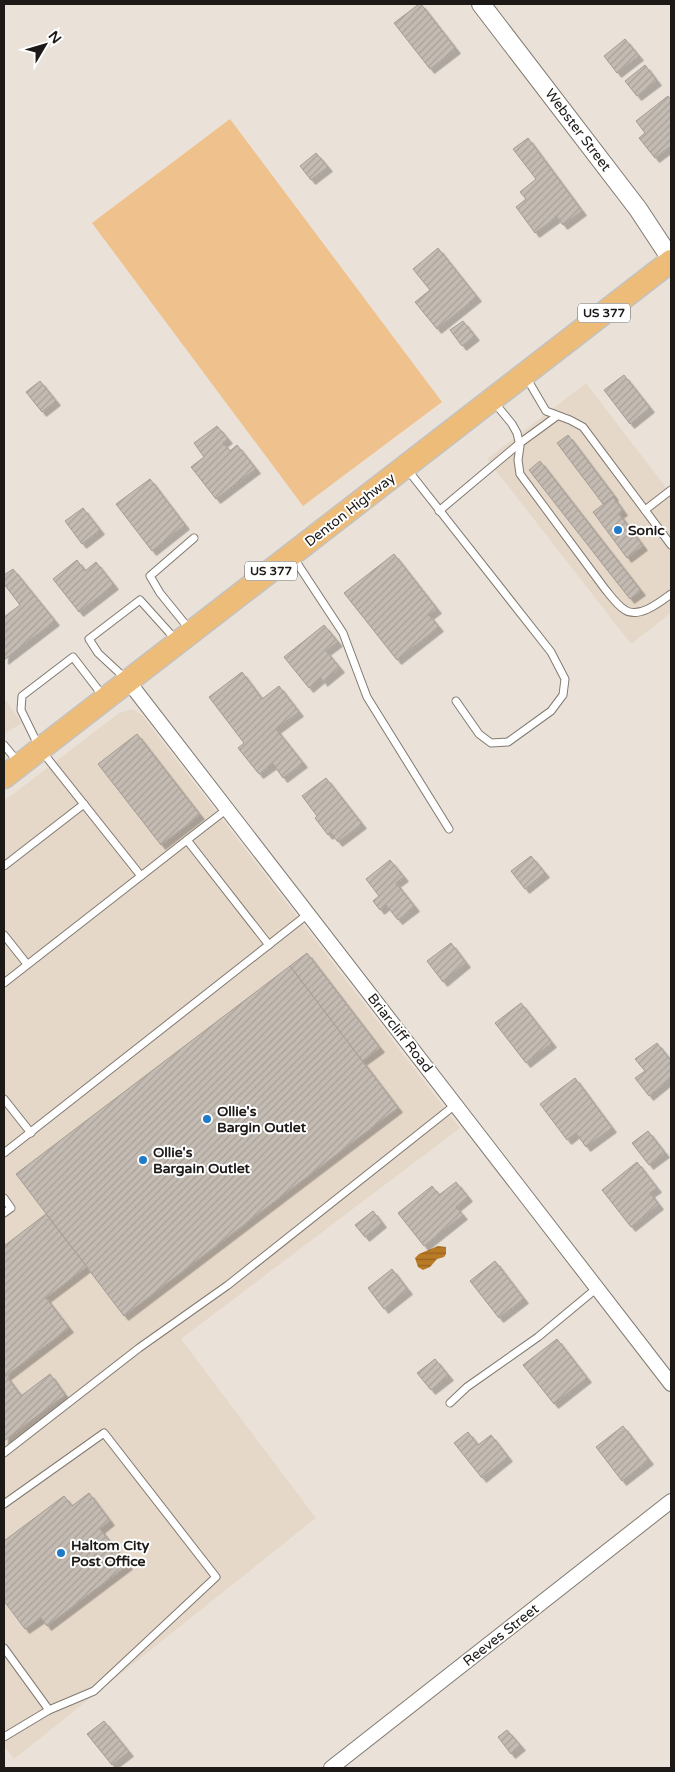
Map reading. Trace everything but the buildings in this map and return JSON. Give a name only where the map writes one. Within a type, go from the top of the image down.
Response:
[{"type":"main road","name":"Denton Highway","points":[[12,770],[671,260]]},
{"type":"street","name":"Webster Street","points":[[481,4],[638,209],[671,260]]},
{"type":"street","name":"Briarcliff Road","points":[[128,681],[671,1384]]},
{"type":"street","name":"Reeves Street","points":[[331,1768],[671,1501]]},
{"type":"lane","points":[[524,375],[546,411],[583,427],[671,544]]},
{"type":"lane","points":[[492,400],[512,424],[520,444],[518,460],[520,474],[605,589],[620,606],[626,611],[634,613],[642,611],[671,594]]},
{"type":"lane","points":[[439,511],[557,416]]},
{"type":"lane","points":[[405,467],[552,652],[565,679],[563,695],[552,711],[508,742],[491,743],[479,734],[456,701]]},
{"type":"lane","points":[[645,510],[671,490]]},
{"type":"lane","points":[[185,637],[150,576],[194,538]]},
{"type":"lane","points":[[291,555],[343,633],[367,697],[449,829]]},
{"type":"lane","points":[[128,681],[98,653],[89,640],[140,600],[185,637]]},
{"type":"lane","points":[[105,699],[73,657],[22,696],[21,710],[40,749],[141,876]]},
{"type":"lane","points":[[4,745],[12,770]]},
{"type":"lane","points":[[4,866],[84,804]]},
{"type":"lane","points":[[4,983],[227,809]]},
{"type":"lane","points":[[188,840],[269,944]]},
{"type":"lane","points":[[4,1153],[308,914]]},
{"type":"lane","points":[[4,935],[27,964]]},
{"type":"lane","points":[[4,1099],[31,1133]]},
{"type":"lane","points":[[4,1453],[140,1348],[228,1285],[456,1105]]},
{"type":"lane","points":[[4,1198],[10,1208],[4,1213]]},
{"type":"lane","points":[[450,1403],[466,1386],[538,1337],[598,1288]]},
{"type":"lane","points":[[4,1504],[104,1433],[216,1577],[94,1691],[50,1710],[4,1737]]},
{"type":"lane","points":[[4,1648],[50,1710]]},
{"type":"shaded area","points":[[230,119],[442,402],[303,506],[92,223]]},
{"type":"shaded area","points":[[586,383],[671,494],[671,613],[631,644],[487,459]]},
{"type":"shaded area","points":[[4,698],[22,723],[4,734]]},
{"type":"shaded area","points":[[133,709],[142,715],[460,1128],[181,1339],[316,1518],[14,1759],[4,1746],[4,801],[119,713]]},
{"type":"shaded area","points":[[438,1246],[446,1247],[444,1257],[437,1259],[430,1267],[423,1270],[418,1267],[415,1258],[419,1254]]},
{"type":"place","name":"Sonic","points":[[618,530]]},
{"type":"place","name":"Ollie's Bargin Outlet","points":[[207,1119]]},
{"type":"place","name":"Ollie's Bargain Outlet","points":[[143,1160]]},
{"type":"place","name":"Haltom City Post Office","points":[[61,1553]]}]
